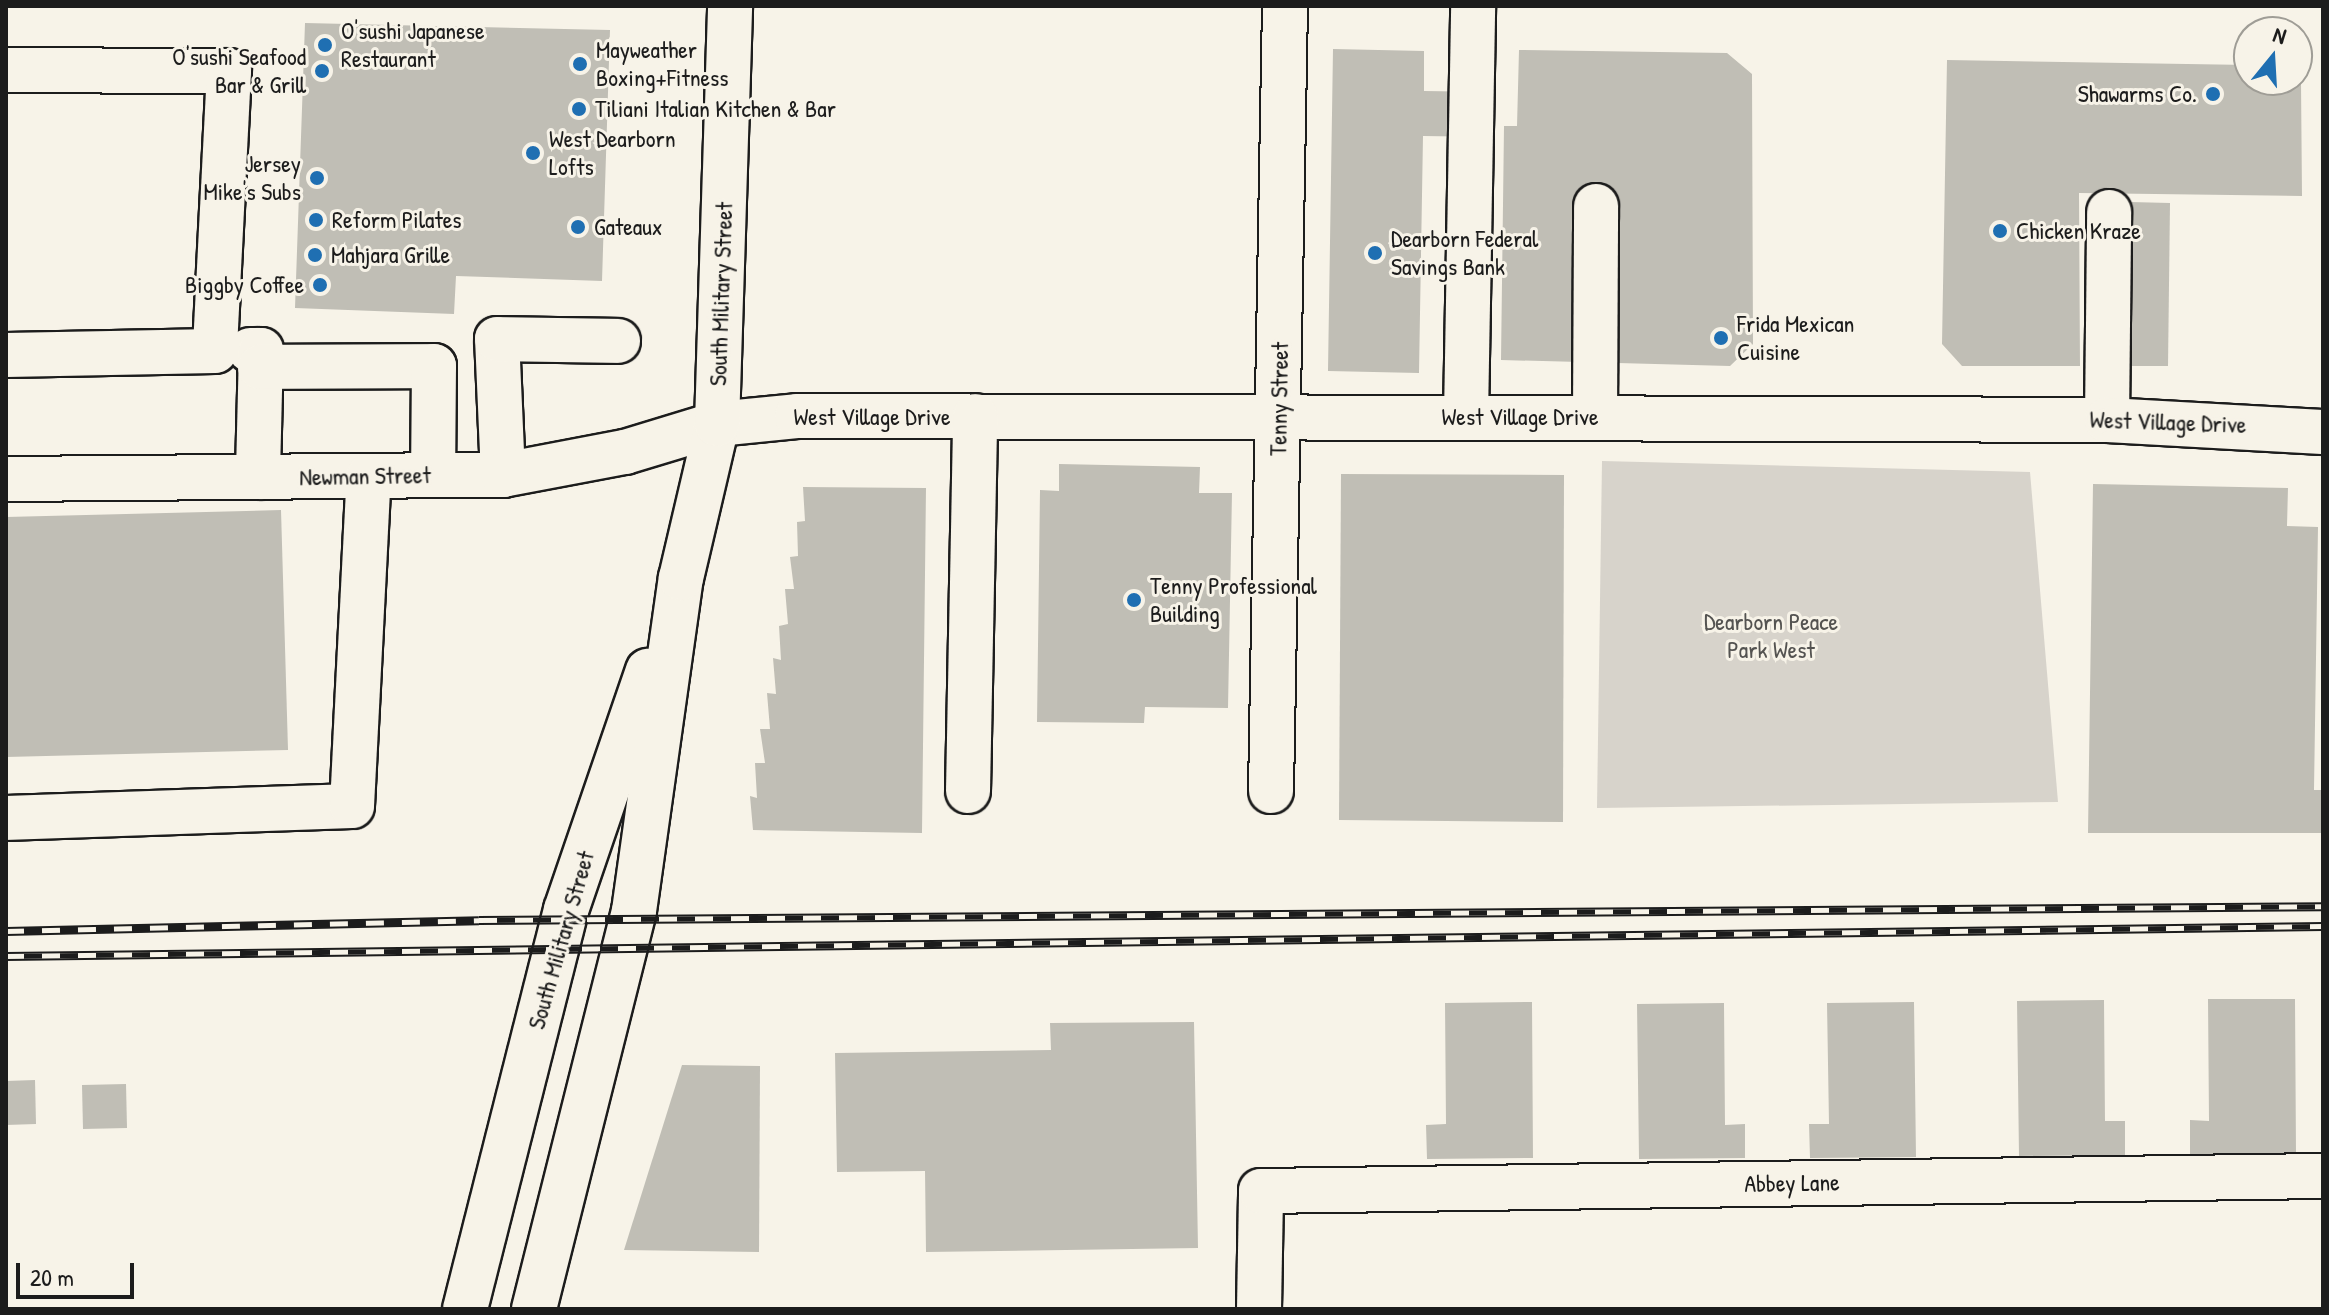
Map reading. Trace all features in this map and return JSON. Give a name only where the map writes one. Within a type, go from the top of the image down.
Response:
[{"type":"street","name":"South Military Street","points":[[534,1309],[634,911],[681,578],[717,424],[730,6]]},
{"type":"street","name":"Tenny Street","points":[[1271,791],[1285,6]]},
{"type":"street","points":[[1466,417],[1473,6]]},
{"type":"street","points":[[6,70],[229,71],[215,351]]},
{"type":"street","points":[[1595,417],[1596,206]]},
{"type":"street","points":[[2107,420],[2109,212]]},
{"type":"street","points":[[503,475],[497,339],[618,341]]},
{"type":"street","points":[[6,355],[261,350],[258,477]]},
{"type":"street","points":[[260,367],[434,366],[433,475]]},
{"type":"street","name":"West Village Drive","points":[[717,424],[797,416],[1595,417],[2107,420],[2311,427],[2323,432]]},
{"type":"street","points":[[968,791],[975,416]]},
{"type":"street","name":"Newman Street","points":[[6,479],[503,475],[625,452],[717,424]]},
{"type":"street","points":[[6,818],[352,806],[369,476]]},
{"type":"street","name":"South Military Street","points":[[465,1309],[566,910],[681,578]]},
{"type":"street","name":"Abbey Lane","points":[[1259,1309],[1261,1191],[2323,1176]]},
{"type":"green space","name":"Dearborn Peace Park West","points":[[1602,461],[2030,472],[2058,802],[1597,808]]},
{"type":"building","points":[[305,23],[610,30],[602,281],[456,276],[454,314],[295,308]]},
{"type":"building","name":"Dearborn Federal Savings Bank","points":[[1333,49],[1424,51],[1424,91],[1493,92],[1492,137],[1423,136],[1419,373],[1328,371]]},
{"type":"building","points":[[1519,50],[1727,53],[1752,74],[1753,344],[1730,366],[1501,360],[1504,126],[1517,126]]},
{"type":"building","points":[[1947,60],[2233,65],[2233,96],[2301,96],[2302,196],[2079,193],[2080,366],[1962,366],[1942,344]]},
{"type":"building","points":[[2130,202],[2170,203],[2168,366],[2129,366]]},
{"type":"building","name":"Tenny Professional Building","points":[[1059,464],[1200,467],[1199,493],[1232,493],[1228,708],[1145,707],[1144,723],[1037,722],[1040,490],[1059,491]]},
{"type":"building","points":[[1341,474],[1564,475],[1563,822],[1339,820]]},
{"type":"building","points":[[2093,484],[2288,488],[2287,526],[2318,527],[2314,790],[2323,790],[2323,833],[2088,833]]},
{"type":"building","points":[[803,487],[926,488],[922,833],[753,830],[750,796],[757,798],[755,763],[765,763],[760,729],[770,729],[767,693],[776,694],[773,658],[781,660],[779,626],[788,624],[785,589],[794,589],[790,557],[798,556],[797,522],[805,521]]},
{"type":"building","points":[[281,510],[288,750],[6,757],[6,517]]},
{"type":"building","points":[[2208,999],[2295,999],[2296,1154],[2190,1155],[2190,1120],[2209,1121]]},
{"type":"building","points":[[2104,1000],[2105,1121],[2125,1121],[2125,1155],[2019,1156],[2017,1001]]},
{"type":"building","points":[[1532,1002],[1533,1158],[1427,1159],[1426,1125],[1446,1124],[1445,1003]]},
{"type":"building","points":[[1914,1002],[1916,1157],[1810,1158],[1809,1124],[1829,1124],[1827,1003]]},
{"type":"building","points":[[1724,1003],[1725,1125],[1745,1124],[1745,1158],[1639,1159],[1637,1004]]},
{"type":"building","points":[[1194,1022],[1198,1248],[926,1252],[925,1171],[837,1172],[835,1053],[1051,1050],[1050,1023]]},
{"type":"building","points":[[682,1065],[760,1066],[759,1252],[624,1250]]},
{"type":"building","points":[[35,1080],[36,1124],[6,1125],[6,1081]]},
{"type":"building","points":[[126,1084],[127,1128],[83,1129],[82,1085]]},
{"type":"railway","points":[[6,931],[479,920],[2323,906]]},
{"type":"railway","points":[[6,956],[2323,926]]},
{"type":"place","name":"O'sushi Japanese Restaurant","points":[[325,45]]},
{"type":"place","name":"Mayweather Boxing+Fitness","points":[[580,64]]},
{"type":"place","name":"O'sushi Seafood Bar & Grill","points":[[322,71]]},
{"type":"place","name":"Shawarms Co.","points":[[2213,94]]},
{"type":"place","name":"Tiliani Italian Kitchen & Bar","points":[[579,109]]},
{"type":"place","name":"West Dearborn Lofts","points":[[533,153]]},
{"type":"place","name":"Jersey Mike's Subs","points":[[317,178]]},
{"type":"place","name":"Reform Pilates","points":[[316,220]]},
{"type":"place","name":"Gateaux","points":[[578,227]]},
{"type":"place","name":"Chicken Kraze","points":[[2000,231]]},
{"type":"place","name":"Dearborn Federal Savings Bank","points":[[1375,253]]},
{"type":"place","name":"Mahjara Grille","points":[[315,255]]},
{"type":"place","name":"Biggby Coffee","points":[[320,285]]},
{"type":"place","name":"Frida Mexican Cuisine","points":[[1721,338]]},
{"type":"place","name":"Tenny Professional Building","points":[[1134,600]]}]
